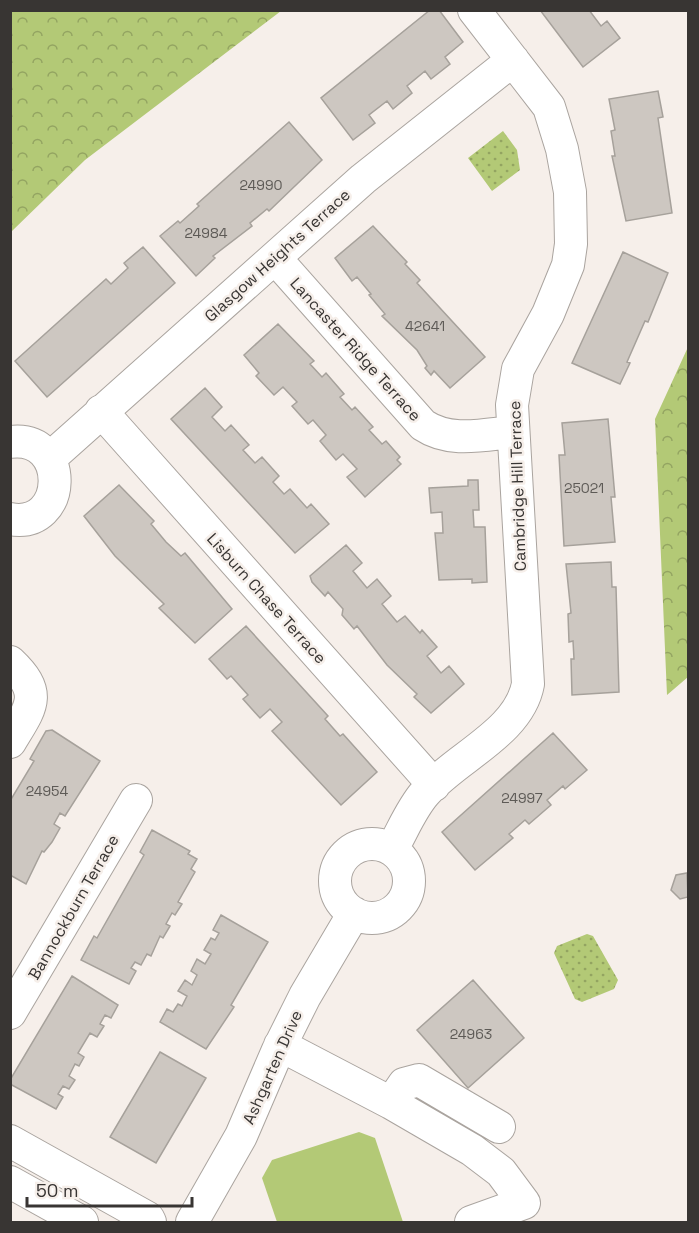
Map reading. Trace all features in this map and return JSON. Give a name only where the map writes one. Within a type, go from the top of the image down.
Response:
[{"type":"street","name":"Cambridge Hill Terrace","points":[[392,849],[418,803],[434,784],[516,715],[528,684],[512,405],[518,369],[564,280],[571,244],[570,192],[555,123],[549,107],[474,10]]},
{"type":"street","name":"Glasgow Heights Terrace","points":[[48,459],[363,179],[513,60]]},
{"type":"street","name":"Lancaster Ridge Terrace","points":[[275,258],[423,424],[438,433],[458,437],[512,432]]},
{"type":"street","name":"Lisburn Chase Terrace","points":[[101,411],[434,784]]},
{"type":"street","points":[[10,442],[25,442],[36,446],[48,459],[56,473],[53,496],[38,514],[27,519],[10,519]]},
{"type":"street","points":[[10,662],[32,687],[33,699],[10,742]]},
{"type":"street","name":"Bannockburn Terrace","points":[[10,1013],[136,800]]},
{"type":"street","points":[[361,845],[382,845],[392,849],[400,856],[409,875],[407,896],[401,905],[384,917],[363,917],[354,913],[339,898],[335,877],[338,866],[351,850],[361,845]]},
{"type":"street","name":"Ashgarten Drive","points":[[192,1222],[241,1136],[280,1045],[305,996],[354,913]]},
{"type":"street","points":[[280,1045],[391,1103],[490,1162],[501,1172],[524,1203],[471,1222]]},
{"type":"street","points":[[391,1103],[404,1084],[418,1080],[500,1127]]},
{"type":"street","points":[[10,1141],[148,1218],[150,1222]]},
{"type":"street","points":[[10,1182],[82,1222]]},
{"type":"green space","points":[[11,10],[281,11],[85,160],[11,232]]},
{"type":"green space","points":[[503,131],[517,150],[520,170],[492,191],[468,158]]},
{"type":"green space","points":[[688,347],[688,677],[667,695],[655,419]]},
{"type":"green space","points":[[587,934],[593,936],[618,980],[614,989],[582,1002],[575,999],[554,953],[557,946]]},
{"type":"green space","points":[[359,1132],[375,1138],[403,1222],[277,1222],[262,1178],[272,1160]]},
{"type":"building","points":[[430,10],[439,10],[463,42],[445,57],[450,64],[431,79],[425,71],[407,86],[412,93],[393,109],[387,101],[369,115],[375,123],[353,140],[321,98]]},
{"type":"building","points":[[540,10],[589,10],[601,26],[607,21],[620,38],[583,67]]},
{"type":"building","points":[[658,91],[663,117],[658,118],[672,213],[626,221],[612,156],[615,156],[611,131],[615,130],[609,99]]},
{"type":"building","points":[[289,122],[322,160],[269,211],[267,209],[250,223],[252,226],[213,256],[215,258],[196,276],[160,236],[178,221],[180,223],[199,206],[197,204]]},
{"type":"building","points":[[373,226],[407,262],[405,264],[420,280],[417,283],[485,357],[450,388],[434,371],[431,375],[425,368],[427,366],[417,350],[382,316],[385,314],[357,277],[352,281],[335,258]]},
{"type":"building","points":[[143,247],[175,283],[47,397],[15,361],[106,279],[111,284],[128,268],[124,263]]},
{"type":"building","points":[[623,252],[668,273],[648,322],[645,321],[627,362],[630,363],[620,384],[572,363]]},
{"type":"building","points":[[278,324],[314,361],[310,364],[322,377],[326,373],[344,394],[340,397],[352,410],[355,407],[373,427],[369,430],[382,444],[386,441],[400,457],[397,460],[401,464],[365,497],[347,477],[357,469],[343,454],[336,460],[320,441],[326,435],[313,420],[308,424],[292,406],[297,402],[283,387],[274,395],[256,376],[259,373],[244,355]]},
{"type":"building","points":[[205,388],[222,407],[212,417],[225,431],[231,425],[249,445],[243,450],[255,463],[262,457],[279,476],[273,482],[284,494],[290,489],[307,508],[311,504],[329,524],[295,553],[171,419]]},
{"type":"building","points":[[608,419],[615,497],[611,497],[615,542],[564,546],[559,455],[565,455],[562,423]]},
{"type":"building","points":[[468,480],[478,480],[479,510],[473,510],[474,527],[485,527],[487,582],[472,583],[472,579],[439,580],[435,533],[443,533],[442,512],[431,513],[429,488],[468,486]]},
{"type":"building","points":[[119,485],[154,521],[151,524],[166,542],[181,556],[185,553],[232,609],[195,643],[159,608],[164,604],[115,556],[84,516]]},
{"type":"building","points":[[346,545],[362,563],[353,571],[367,588],[377,579],[391,596],[382,604],[397,622],[405,616],[420,633],[422,630],[437,647],[427,656],[441,673],[449,666],[464,684],[431,713],[414,697],[417,694],[387,665],[357,626],[354,629],[342,615],[343,609],[328,592],[325,596],[312,582],[310,576]]},
{"type":"building","points":[[611,562],[612,587],[616,587],[619,692],[572,695],[571,659],[574,659],[573,641],[569,642],[568,614],[571,613],[566,564]]},
{"type":"building","points":[[246,626],[328,716],[325,719],[340,736],[343,734],[377,772],[341,805],[272,731],[282,722],[270,709],[260,718],[243,699],[248,695],[231,676],[227,679],[209,659]]},
{"type":"building","points":[[52,730],[100,761],[65,816],[60,813],[54,824],[60,828],[52,842],[44,852],[42,851],[26,884],[10,875],[10,801],[34,761],[30,759],[46,731]]},
{"type":"building","points":[[553,733],[587,770],[565,789],[563,786],[547,800],[551,805],[529,824],[525,820],[509,834],[513,838],[475,870],[442,832]]},
{"type":"building","points":[[152,830],[190,851],[188,854],[197,859],[191,869],[195,872],[178,902],[182,904],[175,915],[172,913],[166,924],[170,926],[163,938],[160,936],[151,956],[147,954],[141,965],[135,962],[131,968],[136,971],[129,984],[81,960],[94,936],[97,938],[144,855],[140,852]]},
{"type":"building","points":[[687,873],[688,897],[680,899],[671,890],[676,875]]},
{"type":"building","points":[[221,915],[268,942],[231,1005],[234,1007],[206,1049],[160,1022],[167,1009],[173,1012],[178,1004],[182,1006],[187,996],[178,991],[185,980],[192,985],[197,975],[191,971],[197,959],[205,964],[211,954],[204,950],[211,938],[215,940],[219,933],[213,930]]},
{"type":"building","points":[[72,976],[118,1005],[111,1018],[105,1015],[100,1024],[104,1026],[97,1037],[90,1033],[78,1053],[84,1057],[79,1066],[75,1064],[69,1076],[75,1080],[69,1089],[63,1086],[58,1094],[63,1097],[56,1109],[10,1084],[10,1080]]},
{"type":"building","points":[[473,980],[524,1038],[468,1088],[417,1030]]},
{"type":"building","points":[[160,1052],[206,1078],[156,1163],[110,1137]]}]
